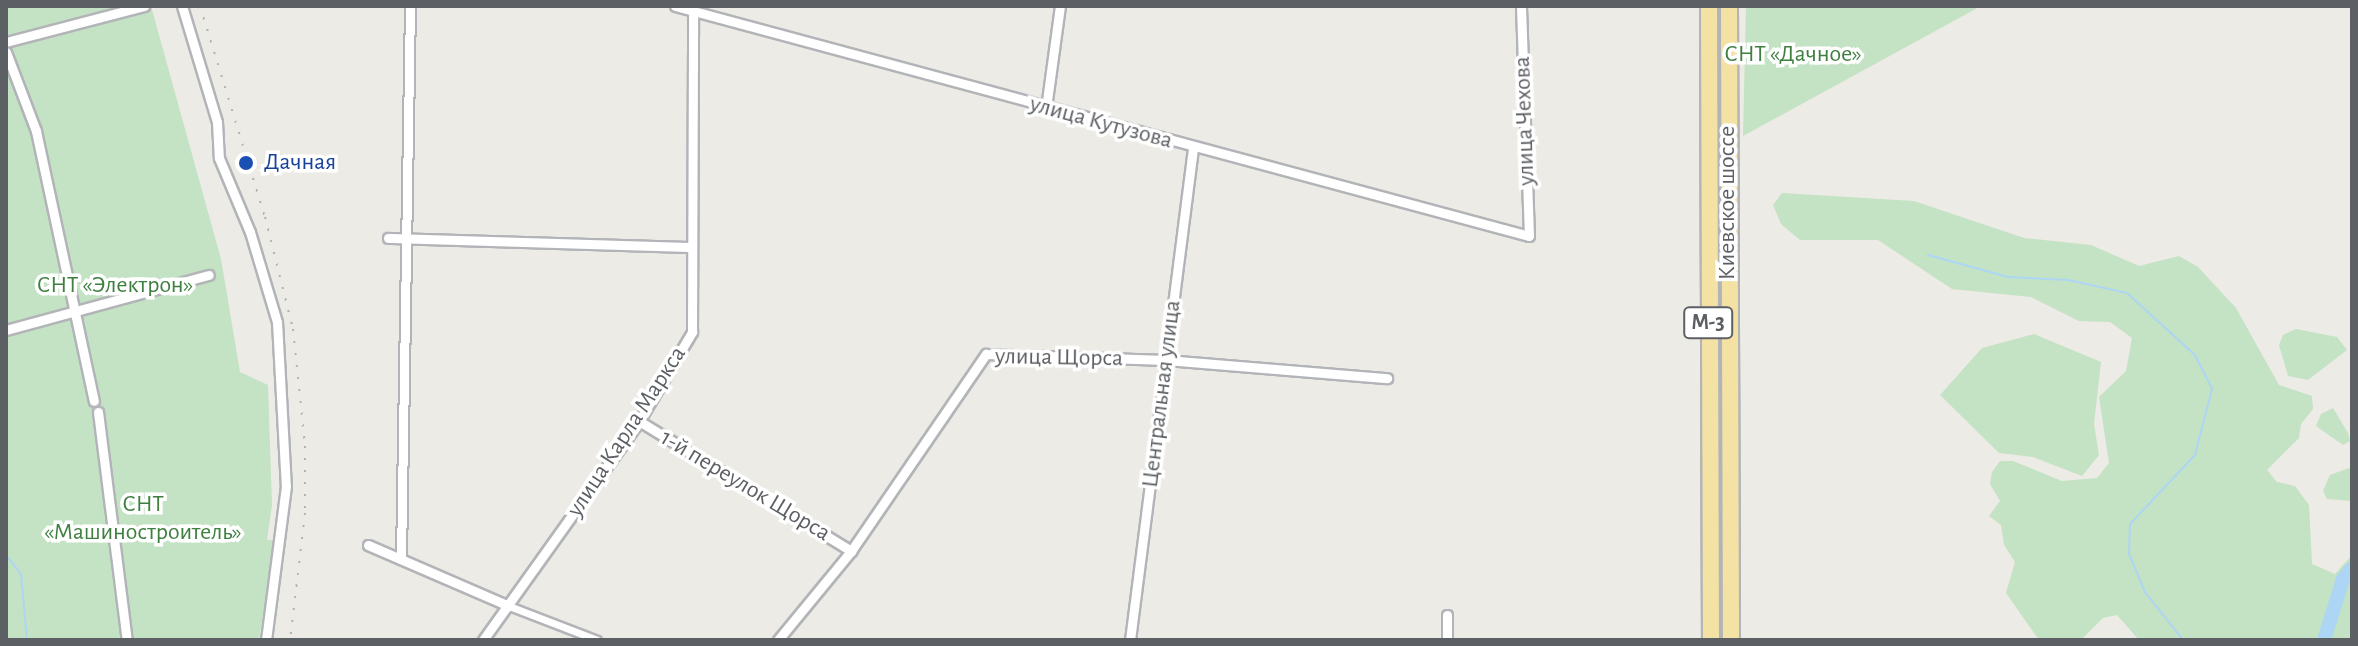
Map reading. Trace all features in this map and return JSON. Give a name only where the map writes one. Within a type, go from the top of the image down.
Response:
[{"type":"highway","name":"Киевское шоссе","points":[[1709,6],[1711,640]]},
{"type":"highway","name":"Киевское шоссе","points":[[1729,6],[1731,640]]},
{"type":"street","points":[[6,42],[144,6]]},
{"type":"street","points":[[182,6],[217,122],[219,158],[250,232],[277,322],[286,486],[266,640]]},
{"type":"street","points":[[401,559],[409,240],[410,6]]},
{"type":"street","name":"улица Кутузова","points":[[675,6],[693,8],[1046,108],[1529,236]]},
{"type":"street","points":[[1046,108],[1060,6]]},
{"type":"street","name":"улица Чехова","points":[[1521,6],[1529,236]]},
{"type":"street","name":"улица Карла Маркса","points":[[483,640],[639,421],[692,332],[693,8]]},
{"type":"street","points":[[6,52],[36,131],[96,407],[127,640]]},
{"type":"street","name":"Центральная улица","points":[[1130,640],[1193,147]]},
{"type":"street","points":[[388,238],[692,247]]},
{"type":"street","points":[[6,330],[75,314],[209,275]]},
{"type":"street","name":"улица Щорса","points":[[778,640],[851,551],[986,354],[1166,360],[1387,378]]},
{"type":"street","name":"1-й переулок Щорса","points":[[639,421],[851,551]]},
{"type":"street","points":[[368,545],[597,640]]},
{"type":"street","points":[[1447,615],[1447,640]]},
{"type":"green space","points":[[6,6],[151,6],[221,259],[240,372],[268,385],[272,505],[267,540],[275,540],[259,640],[6,640]]},
{"type":"green space","name":"СНТ «Дачное»","points":[[1746,6],[1981,6],[1743,136]]},
{"type":"green space","points":[[1782,193],[1914,201],[2024,238],[2091,245],[2139,266],[2179,256],[2198,267],[2236,308],[2279,385],[2312,396],[2313,409],[2301,424],[2299,438],[2267,470],[2277,482],[2295,486],[2309,505],[2312,564],[2335,574],[2352,555],[2352,640],[2139,640],[2117,615],[2103,618],[2081,640],[2039,640],[2006,593],[2015,562],[2004,545],[2001,525],[1989,516],[2000,501],[1990,484],[1992,472],[2000,461],[2013,461],[2062,481],[2097,478],[2109,463],[2099,397],[2126,371],[2132,338],[2110,322],[2079,321],[2031,297],[1952,289],[1878,240],[1800,240],[1781,224],[1773,205]]},
{"type":"green space","points":[[2296,329],[2337,337],[2347,350],[2308,380],[2288,376],[2279,345],[2283,335]]},
{"type":"green space","points":[[2034,334],[2101,362],[2094,424],[2099,455],[2082,476],[2033,457],[1999,453],[1940,395],[1982,348]]},
{"type":"green space","points":[[2333,408],[2348,433],[2350,441],[2343,445],[2316,426],[2321,414]]},
{"type":"green space","points":[[2352,467],[2352,501],[2327,499],[2323,491],[2330,475]]},
{"type":"waterway","points":[[1928,255],[2008,277],[2068,280],[2127,293],[2195,355],[2212,389],[2195,455],[2130,524],[2129,554],[2145,592],[2183,640]]},
{"type":"waterway","points":[[6,555],[21,574],[27,640]]},
{"type":"waterway","points":[[2324,640],[2343,579],[2352,568]]},
{"type":"railway","points":[[200,6],[265,217],[293,329],[305,446],[305,513],[290,640]]},
{"type":"place","name":"Дачная","points":[[246,163]]},
{"type":"park label","name":"СНТ «Электрон»","points":[[115,286]]},
{"type":"park label","name":"СНТ «Машиностроитель»","points":[[143,519]]}]
